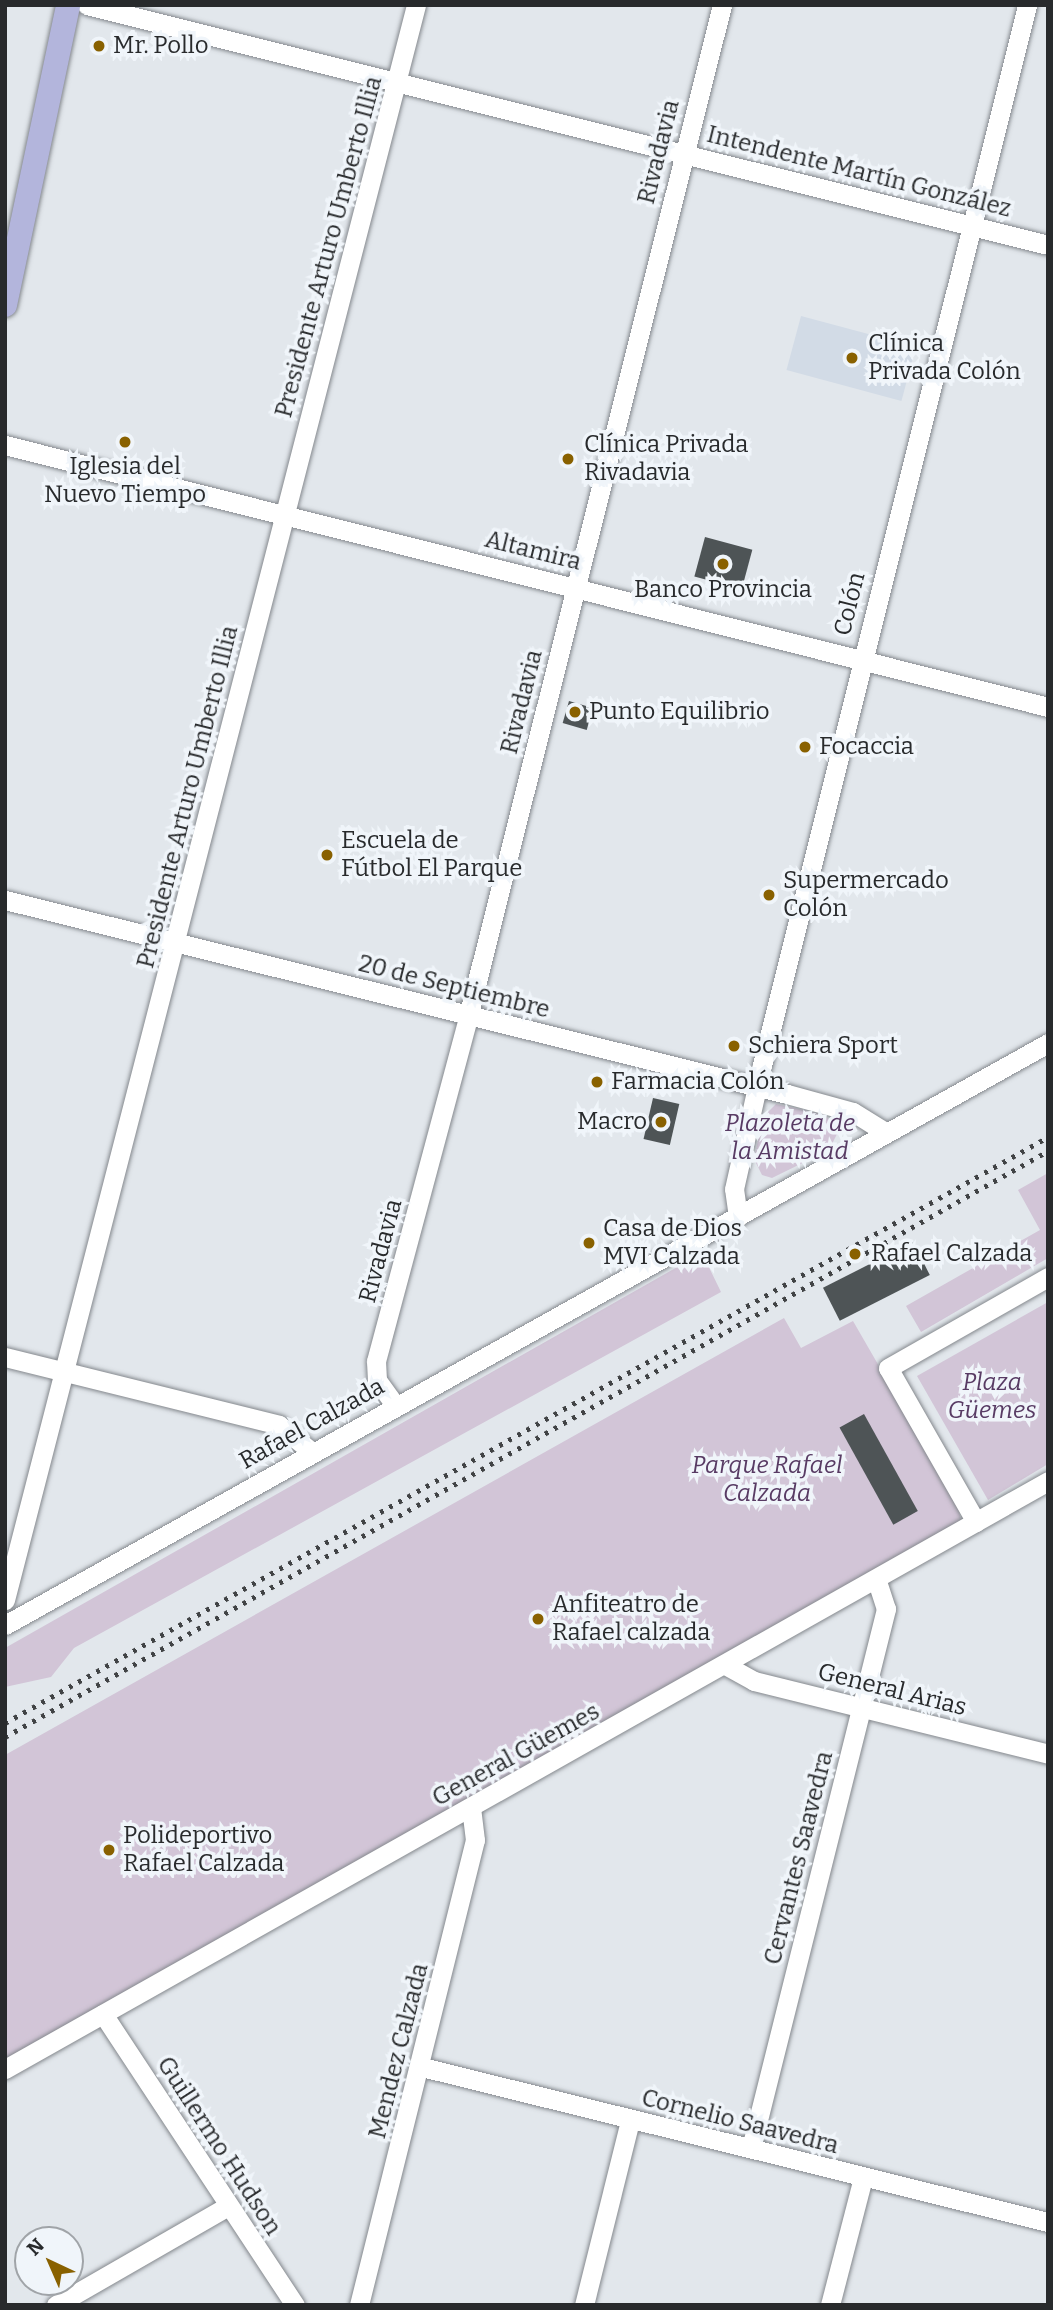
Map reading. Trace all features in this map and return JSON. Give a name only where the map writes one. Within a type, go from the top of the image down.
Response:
[{"type":"main road","points":[[5,305],[68,5]]},
{"type":"street","name":"Intendente Martín González","points":[[88,5],[397,86],[684,153],[1048,245]]},
{"type":"street","name":"Presidente Arturo Umberto Illia","points":[[5,1600],[66,1374],[416,5]]},
{"type":"street","name":"Rivadavia","points":[[395,1405],[377,1380],[376,1361],[468,1017],[722,5]]},
{"type":"street","name":"Colón","points":[[737,1217],[734,1189],[757,1086],[861,660],[1027,5]]},
{"type":"street","name":"Altamira","points":[[5,445],[285,513],[1048,708]]},
{"type":"street","name":"20 de Septiembre","points":[[5,900],[468,1017],[757,1086],[853,1112],[886,1133]]},
{"type":"street","name":"Rafael Calzada","points":[[5,1625],[1048,1043]]},
{"type":"street","points":[[976,1522],[888,1368],[1048,1277]]},
{"type":"street","points":[[5,1357],[279,1425],[312,1452]]},
{"type":"street","name":"General Güemes","points":[[5,2069],[727,1666],[1048,1481]]},
{"type":"street","name":"Cervantes Saavedra","points":[[751,2148],[886,1609],[877,1581]]},
{"type":"street","name":"General Arias","points":[[727,1666],[754,1681],[1048,1754]]},
{"type":"street","name":"Mendez Calzada","points":[[359,2305],[422,2067],[475,1840],[471,1808]]},
{"type":"street","name":"Guillermo Hudson","points":[[103,2014],[295,2305]]},
{"type":"street","name":"Cornelio Saavedra","points":[[422,2067],[630,2121],[751,2148],[1048,2222]]},
{"type":"street","points":[[584,2305],[630,2121]]},
{"type":"street","points":[[830,2305],[863,2177]]},
{"type":"street","points":[[56,2305],[229,2206]]},
{"type":"shaded area","name":"Clínica Privada Colón","points":[[801,316],[916,347],[901,401],[787,370]]},
{"type":"green space","name":"Plazoleta de la Amistad","points":[[776,1104],[826,1115],[837,1134],[829,1150],[772,1178],[762,1175],[754,1159],[763,1117]]},
{"type":"green space","points":[[1048,1173],[1048,1258],[921,1332],[906,1306],[1040,1230],[1018,1190]]},
{"type":"green space","points":[[702,1253],[721,1292],[74,1648],[51,1677],[5,1687],[5,1648]]},
{"type":"green space","name":"Plaza Güemes","points":[[1048,1302],[1048,1464],[988,1500],[917,1376]]},
{"type":"green space","name":"Parque Rafael Calzada","points":[[784,1318],[801,1348],[853,1321],[958,1503],[961,1522],[5,2059],[5,1755]]},
{"type":"building","name":"Banco Provincia","points":[[705,537],[752,550],[742,589],[694,577]]},
{"type":"building","points":[[569,701],[593,708],[587,730],[563,723]]},
{"type":"building","name":"Macro","points":[[653,1098],[679,1104],[670,1145],[644,1139]]},
{"type":"building","points":[[913,1242],[930,1275],[840,1321],[823,1288]]},
{"type":"building","points":[[864,1414],[918,1511],[893,1525],[840,1428]]},
{"type":"railway","points":[[5,1723],[1048,1137]]},
{"type":"railway","points":[[5,1737],[1048,1151]]},
{"type":"place","name":"Mr. Pollo","points":[[99,46]]},
{"type":"place","name":"Clínica Privada Colón","points":[[852,358]]},
{"type":"place","name":"Iglesia del Nuevo Tiempo","points":[[125,442]]},
{"type":"place","name":"Clínica Privada Rivadavia","points":[[568,459]]},
{"type":"place","name":"Banco Provincia","points":[[723,564]]},
{"type":"place","name":"Punto Equilibrio","points":[[575,712]]},
{"type":"place","name":"Focaccia","points":[[805,747]]},
{"type":"place","name":"Escuela de Fútbol El Parque","points":[[327,855]]},
{"type":"place","name":"Supermercado Colón","points":[[769,895]]},
{"type":"place","name":"Schiera Sport","points":[[734,1046]]},
{"type":"place","name":"Farmacia Colón","points":[[597,1082]]},
{"type":"place","name":"Macro","points":[[661,1122]]},
{"type":"place","name":"Casa de Dios MVI Calzada","points":[[589,1243]]},
{"type":"place","name":"Rafael Calzada","points":[[855,1254]]},
{"type":"place","name":"Anfiteatro de Rafael calzada","points":[[538,1619]]},
{"type":"place","name":"Polideportivo Rafael Calzada","points":[[109,1850]]}]
